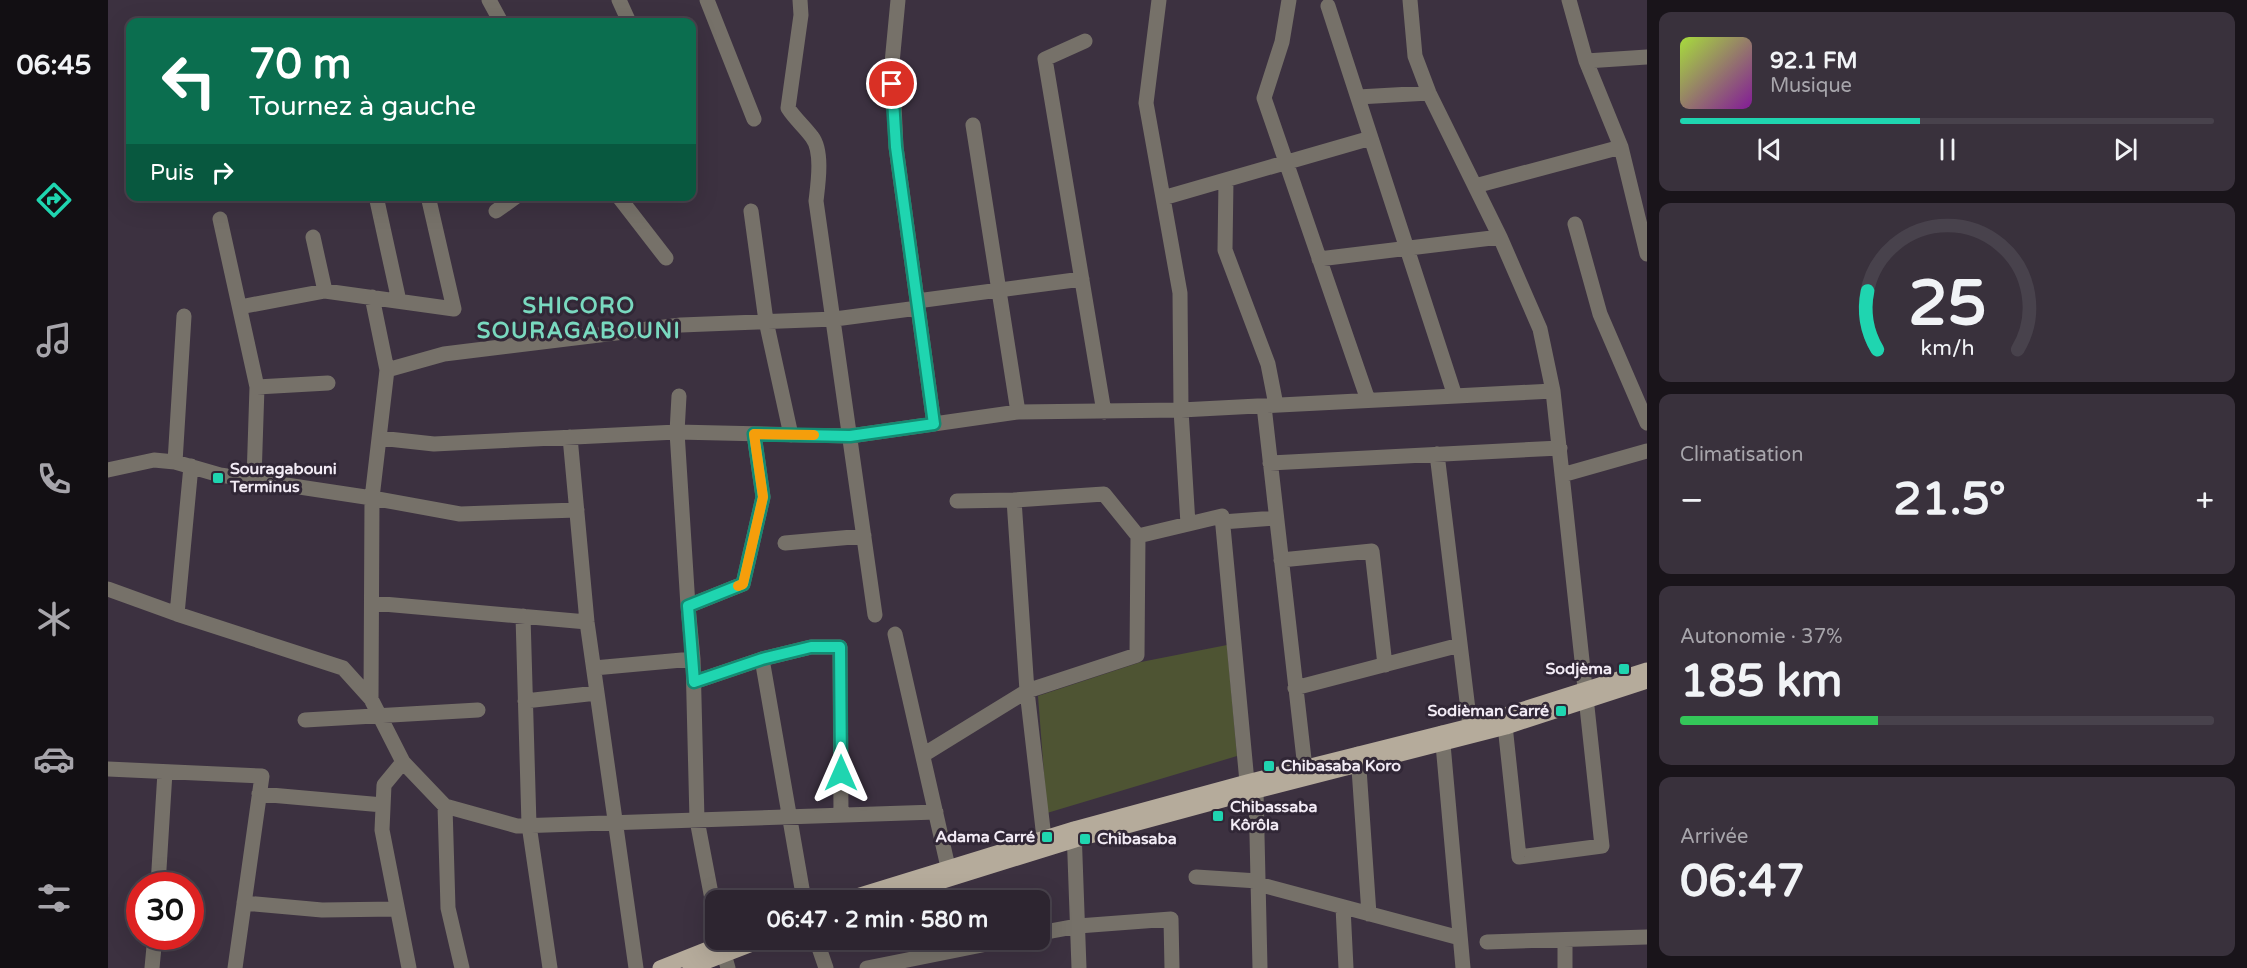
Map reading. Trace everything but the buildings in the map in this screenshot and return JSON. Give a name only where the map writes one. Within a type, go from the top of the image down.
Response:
[{"type":"main road","points":[[912,890],[1074,835],[1252,786],[1505,722],[1647,670]]},
{"type":"main road","points":[[1586,694],[1647,681]]},
{"type":"main road","points":[[1442,739],[1470,726],[1505,722]]},
{"type":"main road","points":[[1252,786],[1305,768],[1359,760]]},
{"type":"main road","points":[[876,890],[1044,838],[1074,835]]},
{"type":"main road","points":[[660,968],[722,950]]},
{"type":"main road","points":[[690,968],[723,950]]},
{"type":"street","points":[[489,0],[499,18]]},
{"type":"street","points":[[620,0],[627,18]]},
{"type":"street","points":[[707,0],[754,120]]},
{"type":"street","points":[[800,0],[801,15],[788,108],[795,121],[813,138],[816,146],[819,173],[816,201],[875,615]]},
{"type":"street","points":[[898,0],[892,63],[896,147],[934,424]]},
{"type":"street","points":[[1159,0],[1146,103],[1179,293],[1181,410],[1188,524]]},
{"type":"street","points":[[1289,0],[1282,42],[1264,98],[1368,400]]},
{"type":"street","points":[[1410,0],[1415,56],[1429,93],[1500,237],[1540,329],[1553,391],[1560,448],[1602,846],[1519,857],[1505,722]]},
{"type":"street","points":[[1569,0],[1586,61],[1621,147],[1641,208],[1647,254]]},
{"type":"street","points":[[1329,6],[1455,396]]},
{"type":"street","points":[[1084,41],[1045,59],[1104,412]]},
{"type":"street","points":[[1586,61],[1647,57]]},
{"type":"street","points":[[1358,98],[1429,93]]},
{"type":"street","points":[[973,125],[1018,412]]},
{"type":"street","points":[[1163,198],[1371,138]]},
{"type":"street","points":[[1475,186],[1621,147]]},
{"type":"street","points":[[1226,180],[1225,250],[1268,364],[1270,463],[1305,768]]},
{"type":"street","points":[[377,201],[399,301]]},
{"type":"street","points":[[240,307],[325,291],[454,309],[429,201]]},
{"type":"street","points":[[496,211],[509,201]]},
{"type":"street","points":[[622,201],[666,258]]},
{"type":"street","points":[[752,211],[766,321],[790,435]]},
{"type":"street","points":[[220,219],[257,387],[254,480]]},
{"type":"street","points":[[1575,224],[1600,314],[1647,423]]},
{"type":"street","points":[[313,237],[325,291]]},
{"type":"street","points":[[1319,259],[1500,237]]},
{"type":"street","points":[[387,370],[444,354],[681,325],[834,319],[999,290],[1082,279]]},
{"type":"street","points":[[371,699],[372,498],[387,370],[372,297]]},
{"type":"street","points":[[175,462],[184,316]]},
{"type":"street","points":[[257,387],[328,383]]},
{"type":"street","points":[[379,438],[434,444],[677,432],[850,436],[1018,412],[1181,410],[1553,391]]},
{"type":"street","points":[[679,396],[677,432],[693,659],[697,820],[710,890]]},
{"type":"street","points":[[688,606],[743,584],[763,497],[754,434]]},
{"type":"street","points":[[570,437],[588,622],[636,968]]},
{"type":"street","points":[[1270,463],[1560,448]]},
{"type":"street","points":[[1562,475],[1647,451]]},
{"type":"street","points":[[1437,454],[1470,726]]},
{"type":"street","points":[[108,470],[154,460],[175,462],[220,475],[460,514],[577,510]]},
{"type":"street","points":[[177,614],[191,466]]},
{"type":"street","points":[[923,755],[1028,691],[1137,655],[1137,536],[1104,494],[957,501]]},
{"type":"street","points":[[1014,500],[1028,691],[1044,838]]},
{"type":"street","points":[[1137,536],[1222,516],[1252,786],[1260,968]]},
{"type":"street","points":[[1222,522],[1276,518]]},
{"type":"street","points":[[785,543],[864,536]]},
{"type":"street","points":[[1281,560],[1372,550],[1385,665]]},
{"type":"street","points":[[108,589],[343,668],[371,699],[403,762],[445,806],[517,825],[936,812]]},
{"type":"street","points":[[372,603],[588,622]]},
{"type":"street","points":[[523,616],[529,825],[550,968]]},
{"type":"street","points":[[896,634],[948,867]]},
{"type":"street","points":[[1295,688],[1460,645]]},
{"type":"street","points":[[694,682],[762,659],[811,647],[840,647],[841,815]]},
{"type":"street","points":[[594,668],[693,659]]},
{"type":"street","points":[[762,659],[802,890]]},
{"type":"street","points":[[525,701],[597,693]]},
{"type":"street","points":[[305,720],[478,710]]},
{"type":"street","points":[[1442,739],[1463,968]]},
{"type":"street","points":[[1359,760],[1369,914]]},
{"type":"street","points":[[403,762],[384,785],[382,830],[409,968]]},
{"type":"street","points":[[108,769],[262,776],[235,968]]},
{"type":"street","points":[[159,872],[165,772]]},
{"type":"street","points":[[259,794],[383,805]]},
{"type":"street","points":[[445,806],[448,908],[462,968]]},
{"type":"street","points":[[1074,835],[1080,968]]},
{"type":"street","points":[[1196,877],[1258,882],[1460,938]]},
{"type":"street","points":[[244,903],[322,910],[397,909]]},
{"type":"street","points":[[1343,907],[1346,968]]},
{"type":"street","points":[[1050,931],[1078,926],[1171,919],[1172,968]]},
{"type":"street","points":[[1487,942],[1647,937]]},
{"type":"street","points":[[1565,941],[1565,968]]},
{"type":"street","points":[[153,950],[152,968],[161,968]]},
{"type":"street","points":[[820,950],[826,968]]},
{"type":"street","points":[[867,968],[957,950]]},
{"type":"green space","points":[[1227,645],[1237,756],[1047,813],[1038,696],[1141,662]]},
{"type":"slow traffic","points":[[738,586],[743,584],[763,497],[754,434],[814,435]]},
{"type":"place","name":"Souragabouni Terminus","points":[[218,478]]},
{"type":"place","name":"Sodjèma","points":[[1624,669]]},
{"type":"place","name":"Sodièman Carré","points":[[1561,711]]},
{"type":"place","name":"Chibasaba Koro","points":[[1269,766]]},
{"type":"place","name":"Chibassaba Kôrôla","points":[[1218,816]]},
{"type":"place","name":"Adama Carré","points":[[1047,837]]},
{"type":"place","name":"Chibasaba","points":[[1085,839]]},
{"type":"district","name":"SHICORO SOURAGABOUNI","points":[[579,318]]},
{"type":"route","points":[[841,773],[840,647],[811,647],[762,659],[694,682],[688,606],[743,584],[763,497],[754,434],[850,436],[934,424],[896,147],[892,84]]}]
